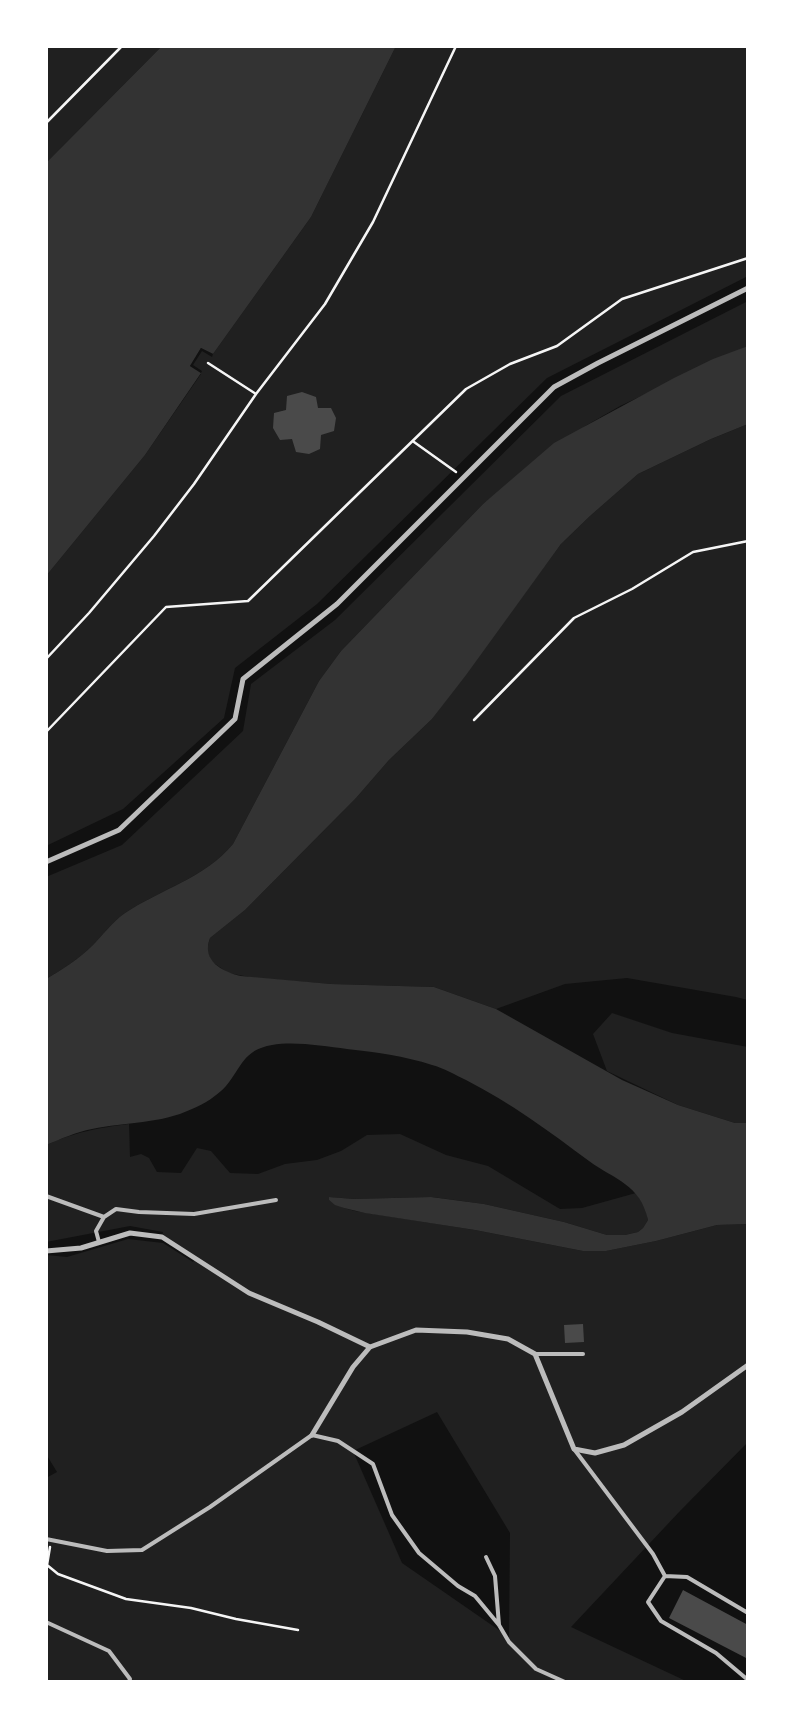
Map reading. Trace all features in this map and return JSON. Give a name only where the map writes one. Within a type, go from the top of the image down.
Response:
[{"type":"street","points":[[46,862],[119,830],[235,719],[244,679],[337,604],[554,387],[748,288]]},
{"type":"street","points":[[46,1251],[81,1248],[130,1233],[162,1237],[249,1293],[318,1322],[370,1347]]},
{"type":"street","points":[[312,1435],[353,1367],[370,1347],[416,1330],[467,1332],[508,1340],[535,1354],[574,1449],[595,1453],[624,1446],[682,1412],[748,1365]]},
{"type":"lane","points":[[46,1196],[104,1217]]},
{"type":"lane","points":[[99,1242],[96,1231],[104,1217],[116,1209],[139,1212],[194,1214],[276,1200]]},
{"type":"lane","points":[[535,1354],[583,1354]]},
{"type":"lane","points":[[49,1540],[107,1551],[142,1550],[210,1508],[312,1435],[338,1441],[373,1464],[392,1515],[419,1553],[458,1586],[475,1596],[499,1625],[509,1642],[536,1669],[565,1682]]},
{"type":"lane","points":[[574,1449],[652,1554],[665,1576]]},
{"type":"lane","points":[[486,1558],[495,1576],[499,1625]]},
{"type":"lane","points":[[665,1576],[687,1577],[748,1613]]},
{"type":"lane","points":[[665,1576],[648,1602],[661,1621],[716,1654],[748,1680]]},
{"type":"lane","points":[[46,1622],[109,1651],[130,1680],[129,1682]]},
{"type":"path","points":[[46,123],[122,46]]},
{"type":"path","points":[[46,659],[89,613],[154,536],[194,484],[256,394],[325,304],[373,222],[456,46]]},
{"type":"path","points":[[46,732],[166,607],[248,601],[466,389],[510,364],[556,346],[622,299],[748,258]]},
{"type":"path","points":[[208,363],[256,394]]},
{"type":"path","points":[[413,442],[463,478]]},
{"type":"path","points":[[474,720],[574,618],[632,590],[693,552],[748,540]]},
{"type":"path","points":[[46,1570],[49,1540]]},
{"type":"path","points":[[47,1565],[58,1574],[126,1599],[191,1608],[236,1619],[298,1630]]},
{"type":"shaded area","points":[[46,46],[162,46],[46,163]]},
{"type":"shaded area","points":[[162,46],[396,46],[311,217],[213,354],[201,348],[190,366],[201,373],[145,455],[46,576],[46,163]]},
{"type":"shaded area","points":[[396,46],[748,46],[748,276],[547,378],[317,604],[235,668],[224,718],[123,809],[46,846],[46,576],[145,455],[201,374],[189,366],[202,347],[213,354],[311,217]]},
{"type":"shaded area","points":[[748,301],[748,346],[620,406],[587,425],[483,504],[341,651],[319,681],[233,844],[222,856],[196,874],[125,913],[82,955],[46,979],[46,877],[122,845],[243,731],[251,684],[335,620],[561,396]]},
{"type":"shaded area","points":[[748,346],[748,424],[711,439],[638,474],[561,544],[432,719],[389,760],[356,798],[245,910],[210,938],[208,946],[211,959],[215,964],[227,972],[241,976],[331,984],[434,987],[496,1009],[622,1080],[678,1105],[735,1123],[748,1123],[748,1224],[717,1225],[656,1241],[606,1251],[583,1251],[475,1230],[365,1213],[335,1205],[329,1200],[329,1197],[354,1199],[431,1197],[484,1204],[564,1222],[607,1235],[625,1235],[638,1232],[648,1220],[639,1198],[625,1184],[483,1089],[441,1068],[411,1059],[319,1045],[281,1044],[262,1047],[244,1060],[222,1090],[197,1107],[180,1114],[155,1120],[86,1130],[46,1145],[46,979],[82,955],[125,913],[196,874],[222,856],[233,844],[319,681],[341,651],[483,504],[554,443],[674,378],[713,359]]},
{"type":"shaded area","points":[[748,424],[748,1000],[627,978],[565,984],[496,1009],[434,987],[331,984],[255,978],[228,973],[211,961],[207,950],[210,938],[245,910],[356,798],[389,760],[432,719],[561,544],[638,474],[711,439]]},
{"type":"shaded area","points":[[612,1013],[672,1033],[748,1047],[748,1123],[735,1123],[678,1105],[607,1071],[593,1034]]},
{"type":"shaded area","points":[[129,1124],[130,1157],[141,1154],[149,1158],[157,1172],[181,1173],[197,1148],[211,1151],[230,1173],[258,1174],[285,1164],[317,1160],[341,1151],[367,1135],[400,1134],[446,1155],[488,1166],[560,1209],[582,1208],[636,1193],[646,1209],[648,1220],[638,1232],[625,1235],[607,1235],[564,1222],[484,1204],[432,1197],[354,1199],[329,1197],[329,1200],[344,1208],[355,1211],[475,1230],[583,1251],[606,1251],[656,1241],[717,1225],[748,1224],[748,1442],[571,1627],[688,1682],[46,1682],[46,1478],[57,1472],[46,1454],[46,1255],[67,1257],[128,1239],[163,1243],[193,1262],[196,1258],[162,1237],[163,1232],[130,1226],[46,1242],[46,1145],[77,1134]],"holes":[[[437,1412],[510,1533],[509,1637],[402,1563],[353,1451]]]},
{"type":"pier","points":[[201,348],[213,354],[212,357],[202,351],[193,365],[202,371],[201,373],[190,366]]},
{"type":"building","points":[[302,392],[316,397],[318,408],[331,408],[336,418],[334,431],[321,435],[320,449],[309,454],[296,452],[292,439],[280,440],[273,428],[274,413],[286,410],[287,396]]},
{"type":"building","points":[[583,1324],[584,1342],[565,1343],[564,1325]]},
{"type":"building","points":[[683,1590],[748,1625],[748,1659],[669,1618]]}]
